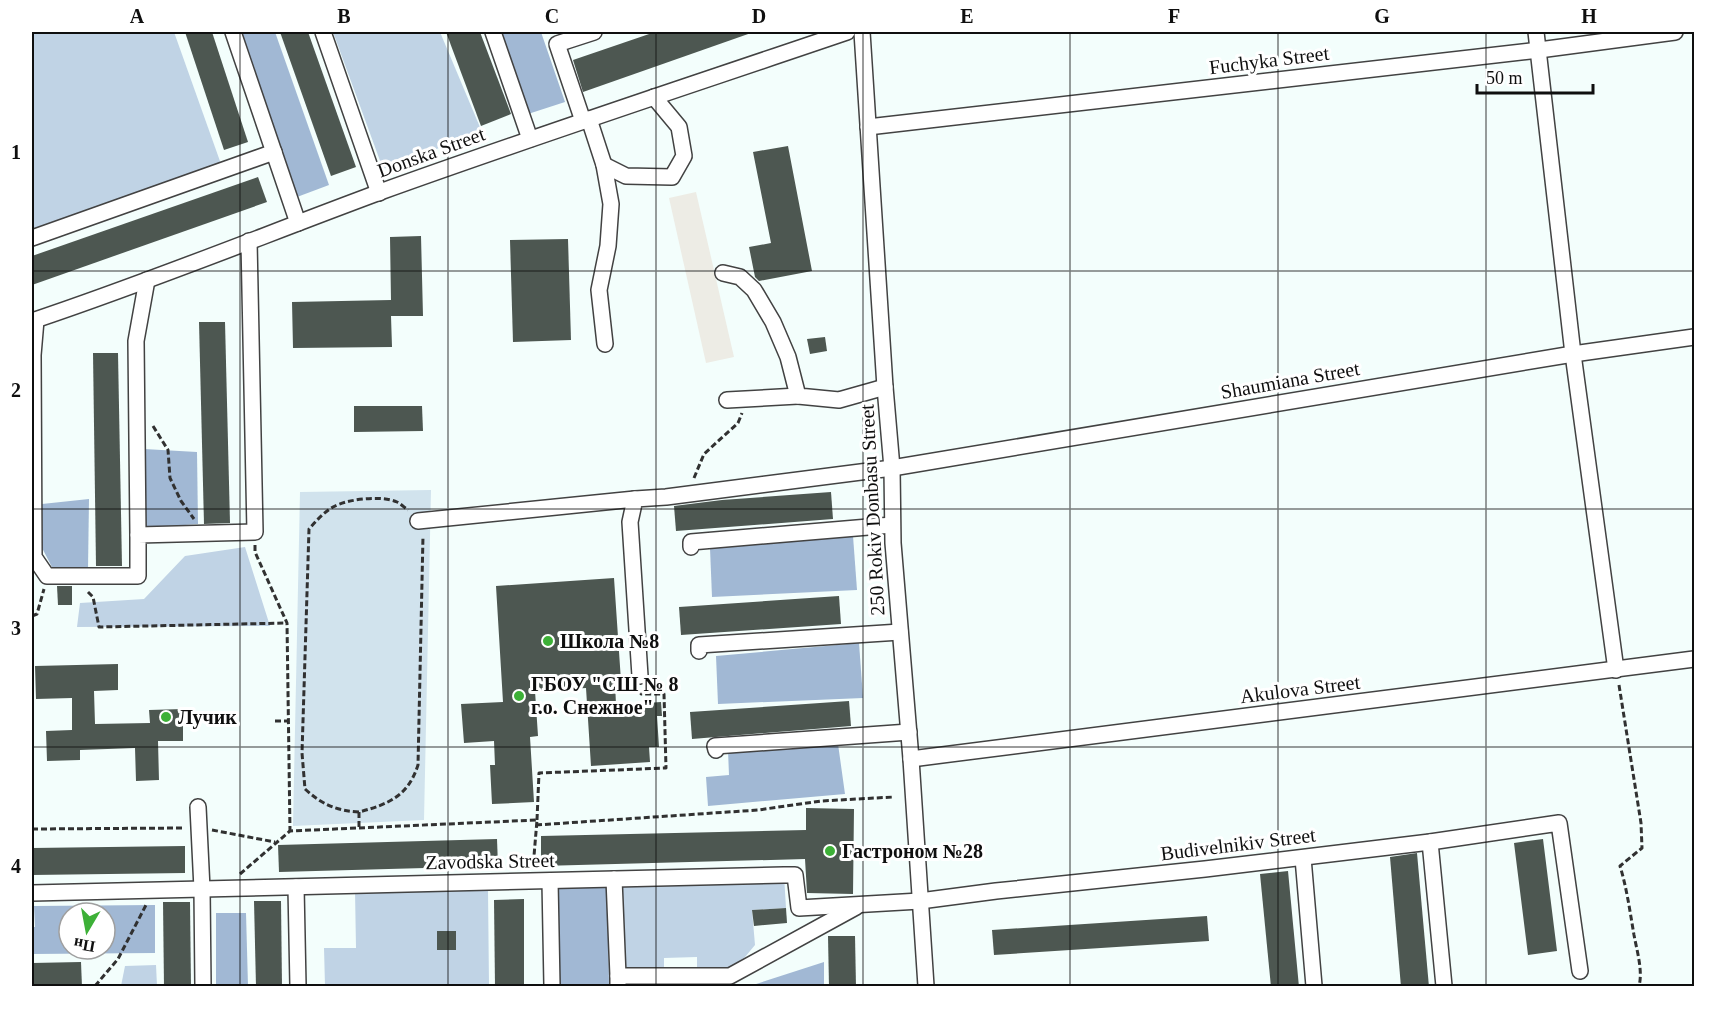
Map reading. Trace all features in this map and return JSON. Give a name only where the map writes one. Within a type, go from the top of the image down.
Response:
[{"type":"street","points":[[233,32],[298,223]]},
{"type":"street","points":[[323,32],[379,193]]},
{"type":"street","points":[[493,32],[530,139]]},
{"type":"street","points":[[594,32],[557,44],[604,165],[611,204],[608,246],[599,290],[605,344]]},
{"type":"street","name":"Donska Street","points":[[34,321],[530,139],[847,32]]},
{"type":"street","name":"250 Rokiv Donbasu Street","points":[[862,32],[892,468],[892,525],[926,987]]},
{"type":"street","points":[[1536,32],[1573,354],[1616,670]]},
{"type":"street","name":"Fuchyka Street","points":[[868,127],[1539,50],[1675,32]]},
{"type":"street","points":[[604,165],[626,176],[672,177],[684,156],[679,127],[654,97]]},
{"type":"street","points":[[32,237],[274,152]]},
{"type":"street","points":[[138,535],[255,532],[249,241]]},
{"type":"street","points":[[723,273],[740,277],[754,290],[773,322],[788,357],[798,396]]},
{"type":"street","points":[[34,321],[34,557],[47,576],[138,576],[136,341],[147,280]]},
{"type":"street","name":"Shaumiana Street","points":[[418,521],[689,494],[892,468],[1573,354],[1695,337]]},
{"type":"street","points":[[726,400],[798,396],[839,400],[885,387]]},
{"type":"street","points":[[635,499],[630,522],[640,676]]},
{"type":"street","points":[[692,547],[691,542],[892,525]]},
{"type":"street","points":[[699,651],[699,645],[900,632]]},
{"type":"street","name":"Akulova Street","points":[[911,759],[1695,659]]},
{"type":"street","points":[[716,750],[715,746],[909,732]]},
{"type":"street","points":[[198,807],[203,987]]},
{"type":"street","name":"Budivelnikiv Street","points":[[920,901],[1303,858],[1559,823],[1580,971]]},
{"type":"street","points":[[1430,842],[1444,987]]},
{"type":"street","points":[[1303,858],[1314,987]]},
{"type":"street","name":"Zavodska Street","points":[[32,893],[795,875],[799,908],[920,901]]},
{"type":"street","points":[[614,879],[618,981],[730,976],[861,904]]},
{"type":"street","points":[[550,881],[552,987]]},
{"type":"street","points":[[296,887],[298,987]]},
{"type":"path","points":[[689,494],[704,454],[738,423],[747,399]]},
{"type":"path","points":[[137,417],[149,420],[168,450],[170,478],[182,501],[206,533]]},
{"type":"path","points":[[369,498],[395,501],[407,509],[423,528],[418,765],[414,777],[395,799],[379,807],[359,812],[336,809],[318,801],[305,789],[302,753],[309,529],[320,516],[335,506],[352,500],[369,498]]},
{"type":"path","points":[[255,532],[255,552],[287,623],[290,831]]},
{"type":"path","points":[[32,616],[37,614],[47,576]]},
{"type":"path","points":[[76,576],[93,597],[99,632]]},
{"type":"path","points":[[99,627],[287,623]]},
{"type":"path","points":[[1616,670],[1641,823],[1642,848],[1620,866],[1628,890],[1638,956],[1639,987]]},
{"type":"path","points":[[532,881],[539,773],[666,768],[664,694],[640,694],[640,676]]},
{"type":"path","points":[[275,721],[288,721]]},
{"type":"path","points":[[536,825],[758,810],[821,801],[894,797]]},
{"type":"path","points":[[359,812],[360,827]]},
{"type":"path","points":[[223,889],[290,831],[537,820]]},
{"type":"path","points":[[32,829],[200,828],[275,842]]},
{"type":"path","points":[[95,987],[118,959],[154,890]]},
{"type":"shaded area","points":[[32,32],[174,32],[221,164],[32,230]]},
{"type":"shaded area","points":[[241,32],[275,32],[329,185],[297,197]]},
{"type":"shaded area","points":[[333,32],[440,32],[482,132],[383,169]]},
{"type":"shaded area","points":[[501,32],[541,32],[565,102],[528,114]]},
{"type":"shaded area","points":[[696,192],[734,357],[706,363],[669,198]]},
{"type":"shaded area","points":[[144,449],[197,452],[198,524],[145,528]]},
{"type":"shaded area","points":[[431,490],[424,820],[293,826],[300,492]]},
{"type":"shaded area","points":[[89,499],[88,569],[54,571],[40,544],[42,504]]},
{"type":"shaded area","points":[[853,536],[857,590],[712,597],[710,548]]},
{"type":"shaded area","points":[[245,547],[270,626],[77,627],[80,603],[144,599],[185,556]]},
{"type":"shaded area","points":[[859,643],[863,698],[718,704],[716,656]]},
{"type":"shaded area","points":[[838,744],[845,794],[708,806],[706,777],[729,775],[728,750]]},
{"type":"shaded area","points":[[784,875],[786,908],[752,910],[755,945],[731,968],[697,976],[697,957],[664,958],[664,976],[618,976],[614,879]]},
{"type":"shaded area","points":[[608,887],[609,986],[557,986],[555,888]]},
{"type":"shaded area","points":[[488,890],[489,986],[325,986],[324,948],[356,948],[355,891]]},
{"type":"shaded area","points":[[117,905],[155,905],[155,953],[117,953]]},
{"type":"shaded area","points":[[34,906],[57,906],[57,954],[32,954],[32,927],[35,927]]},
{"type":"shaded area","points":[[216,913],[246,913],[248,986],[216,986]]},
{"type":"shaded area","points":[[824,962],[824,986],[753,986],[753,985]]},
{"type":"shaded area","points":[[156,965],[157,986],[121,986],[125,966]]},
{"type":"building","points":[[185,32],[212,32],[248,142],[224,150]]},
{"type":"building","points":[[280,32],[308,32],[356,167],[331,176]]},
{"type":"building","points":[[446,32],[480,32],[511,114],[481,126]]},
{"type":"building","points":[[655,32],[751,33],[583,92],[573,60]]},
{"type":"building","points":[[788,146],[812,271],[759,281],[755,277],[749,247],[771,243],[753,152]]},
{"type":"building","points":[[258,177],[267,202],[32,285],[32,256]]},
{"type":"building","points":[[421,236],[423,316],[391,316],[392,347],[293,348],[292,302],[391,300],[390,237]]},
{"type":"building","points":[[568,239],[571,340],[513,342],[510,240]]},
{"type":"building","points":[[199,322],[225,322],[230,523],[204,524]]},
{"type":"building","points":[[825,337],[827,351],[810,354],[807,339]]},
{"type":"building","points":[[93,353],[118,353],[122,566],[96,566]]},
{"type":"building","points":[[354,406],[422,406],[423,431],[354,432]]},
{"type":"building","points":[[831,492],[833,519],[676,531],[674,506]]},
{"type":"building","name":"ГБОУ \"СШ № 8 г.о. Снежное\"","points":[[614,578],[621,681],[615,682],[616,705],[661,702],[662,716],[657,716],[659,747],[649,747],[650,762],[591,766],[586,688],[535,691],[538,736],[530,737],[534,802],[492,804],[490,765],[495,765],[494,741],[464,743],[461,704],[503,702],[496,586]]},
{"type":"building","points":[[57,586],[72,586],[72,605],[58,605]]},
{"type":"building","points":[[839,596],[841,624],[681,635],[679,607]]},
{"type":"building","name":"Лучик","points":[[118,664],[118,690],[94,691],[95,724],[150,723],[149,710],[183,709],[183,741],[158,741],[159,780],[136,781],[135,748],[80,750],[80,760],[47,761],[46,731],[72,730],[72,698],[36,699],[35,666]]},
{"type":"building","points":[[849,701],[851,726],[692,739],[690,712]]},
{"type":"building","points":[[806,808],[854,809],[853,894],[807,893],[805,859],[541,866],[541,836],[806,830]]},
{"type":"building","points":[[497,839],[498,866],[279,872],[278,845]]},
{"type":"building","points":[[1543,839],[1557,951],[1528,955],[1514,843]]},
{"type":"building","points":[[185,846],[185,873],[32,875],[32,848]]},
{"type":"building","points":[[1417,853],[1429,987],[1401,987],[1390,857]]},
{"type":"building","points":[[1288,871],[1299,987],[1271,987],[1260,874]]},
{"type":"building","points":[[524,899],[524,987],[495,987],[494,900]]},
{"type":"building","points":[[254,901],[281,901],[282,987],[256,987]]},
{"type":"building","points":[[163,902],[190,902],[191,987],[164,987]]},
{"type":"building","points":[[786,908],[787,923],[754,926],[752,910]]},
{"type":"building","points":[[1207,916],[1209,941],[994,955],[992,930]]},
{"type":"building","points":[[437,931],[456,931],[456,950],[437,950]]},
{"type":"building","points":[[828,936],[855,936],[856,987],[829,987]]},
{"type":"building","points":[[81,962],[82,987],[32,987],[32,963]]},
{"type":"place","name":"Школа №8","points":[[548,641]]},
{"type":"place","name":"ГБОУ \"СШ № 8 г.о. Снежное\"","points":[[519,696]]},
{"type":"place","name":"Лучик","points":[[166,717]]},
{"type":"place","name":"Гастроном №28","points":[[830,851]]}]
